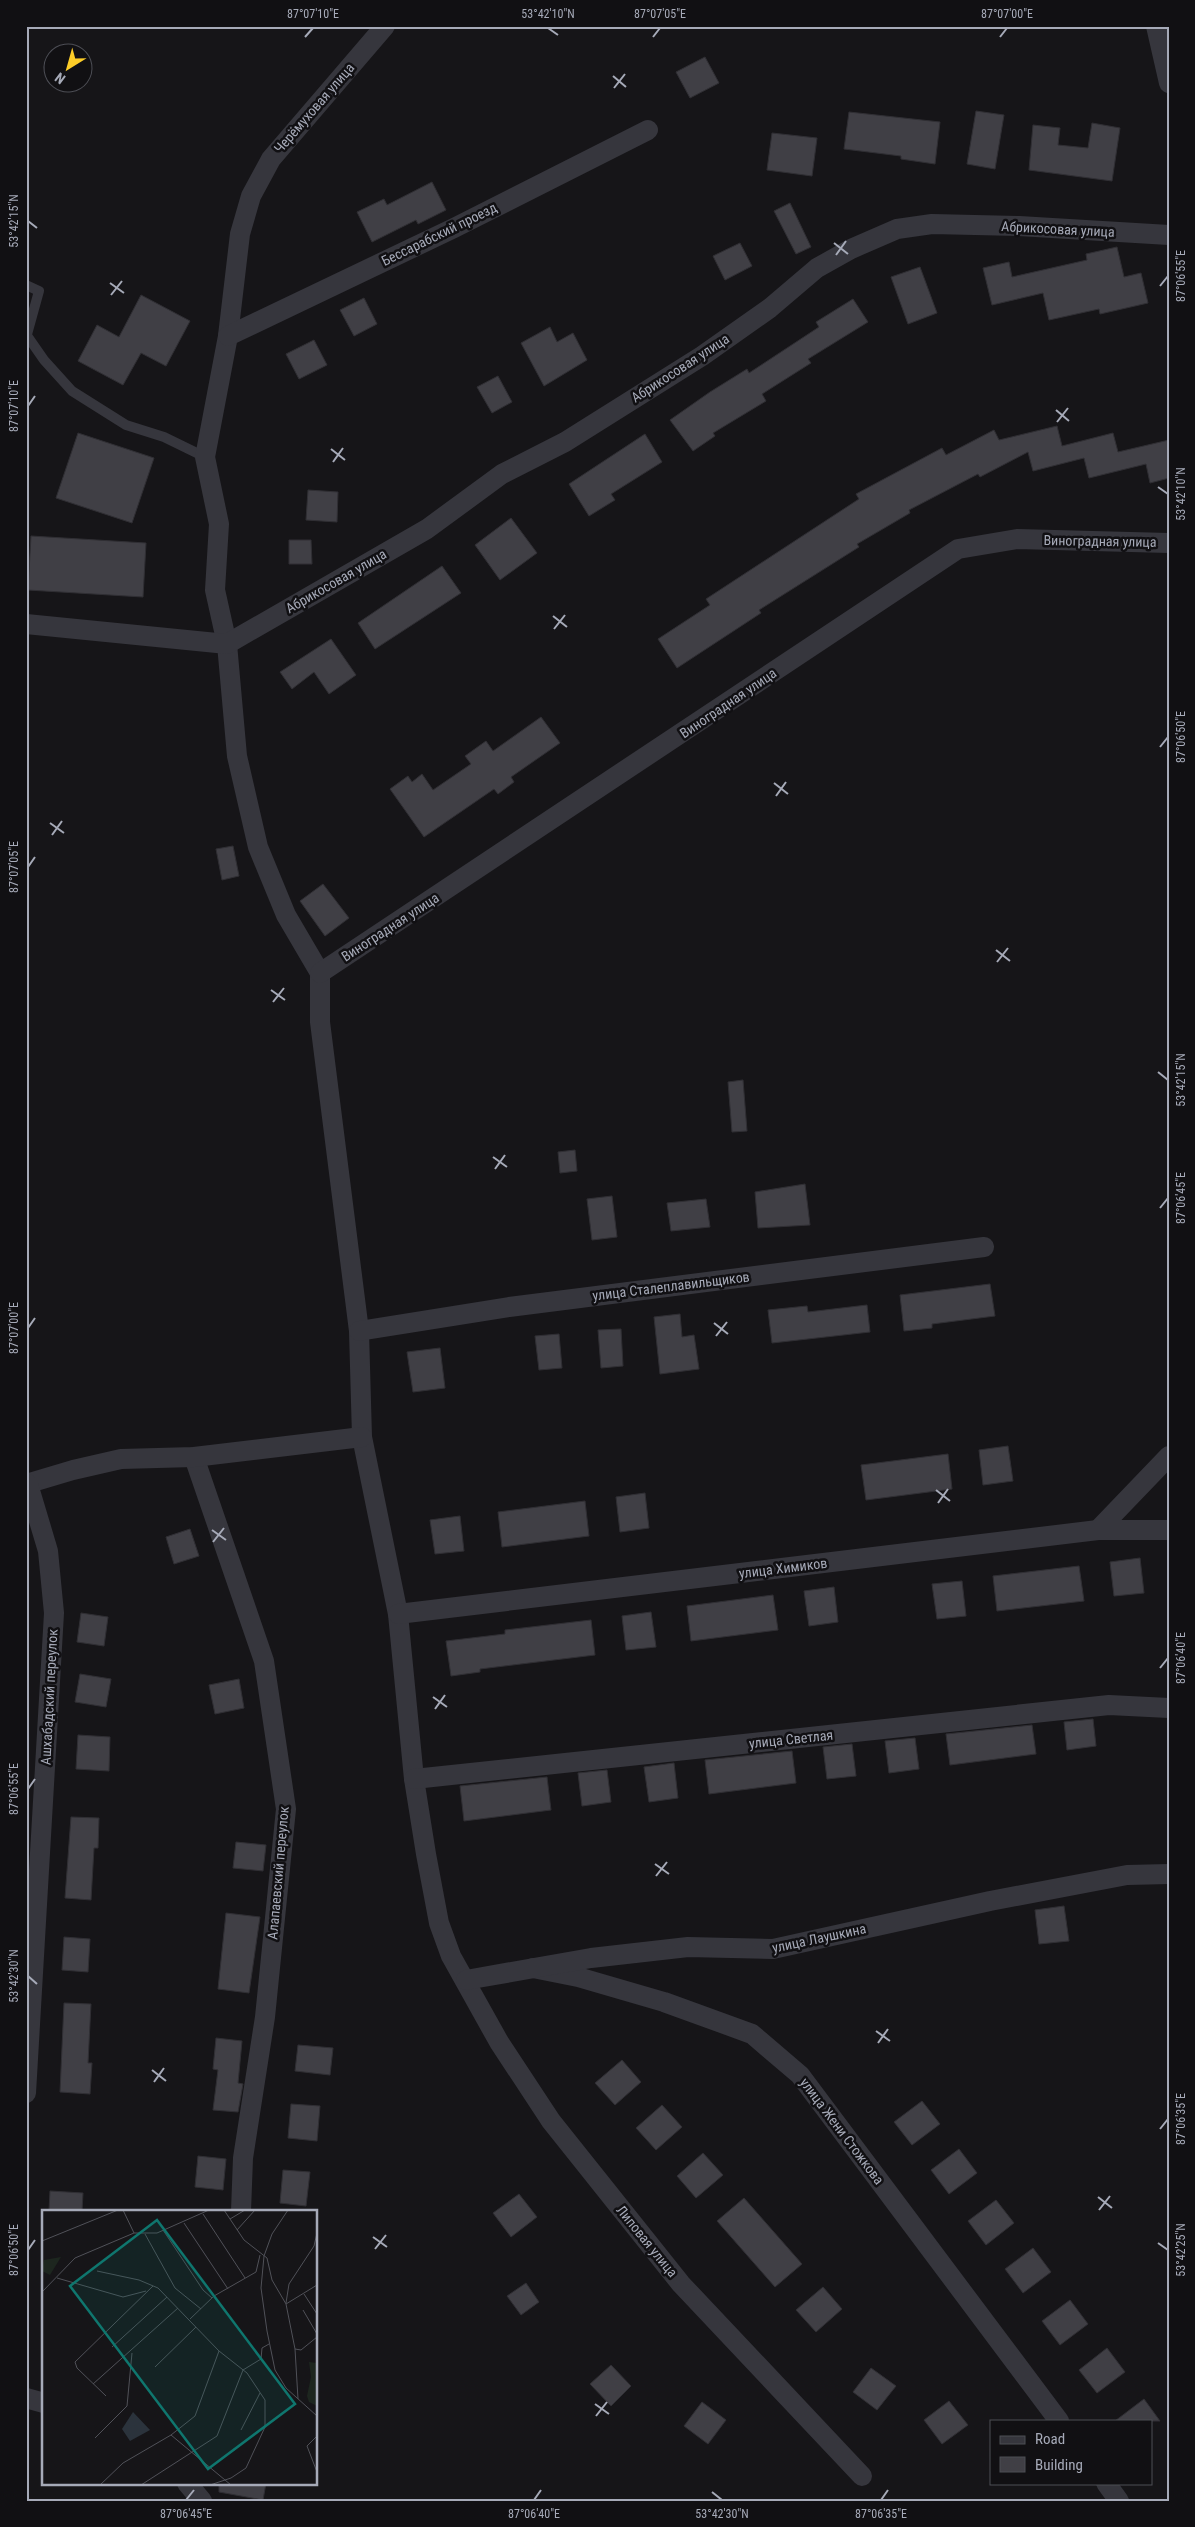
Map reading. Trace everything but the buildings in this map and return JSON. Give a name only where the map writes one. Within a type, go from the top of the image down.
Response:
[{"type":"street","name":"Черёмуховая улица","points":[[206,457],[228,336],[240,234],[251,196],[271,159],[385,26]]},
{"type":"street","points":[[1156,26],[1169,83]]},
{"type":"street","name":"Бессарабский проезд","points":[[228,336],[454,228],[648,130]]},
{"type":"street","name":"Абрикосовая улица","points":[[227,644],[427,529],[502,474],[565,442],[702,356],[770,308],[817,268],[851,249],[889,232],[932,224],[1019,226],[1169,235]]},
{"type":"street","points":[[206,457],[219,524],[215,590],[227,644],[237,756],[258,847],[286,915],[320,973]]},
{"type":"street","name":"Виноградная улица","points":[[320,973],[958,549],[1017,539],[1169,543]]},
{"type":"street","points":[[26,624],[227,644]]},
{"type":"street","name":"Липовая улица","points":[[320,973],[320,1022],[359,1331],[362,1437],[398,1614],[414,1780],[439,1923],[451,1956],[499,2042],[551,2122],[669,2269],[862,2476]]},
{"type":"street","name":"улица Сталеплавильщиков","points":[[359,1331],[510,1307],[984,1247]]},
{"type":"street","points":[[27,1484],[73,1470],[121,1459],[194,1457],[362,1437]]},
{"type":"street","points":[[1098,1530],[1169,1456]]},
{"type":"street","name":"Алапаевский переулок","points":[[194,1457],[264,1661],[286,1809],[265,2017],[243,2158],[242,2210]]},
{"type":"street","name":"Ашхабадский переулок","points":[[26,2093],[54,1613],[48,1551],[27,1484]]},
{"type":"street","name":"улица Химиков","points":[[398,1614],[1098,1530],[1169,1530]]},
{"type":"street","name":"улица Светлая","points":[[414,1780],[1109,1705],[1169,1708]]},
{"type":"street","name":"улица Лаушкина","points":[[466,1980],[591,1958],[688,1947],[773,1949],[990,1901],[1118,1876],[1169,1874]]},
{"type":"street","name":"улица Жени Стожкова","points":[[533,1968],[578,1978],[664,2002],[752,2034],[767,2044],[800,2075],[1058,2420]]},
{"type":"street","points":[[26,2398],[42,2402]]},
{"type":"street","points":[[1107,2484],[1119,2501]]},
{"type":"lane","points":[[26,285],[39,292],[27,337],[44,360],[72,391],[126,425],[164,437],[206,457]]}]
